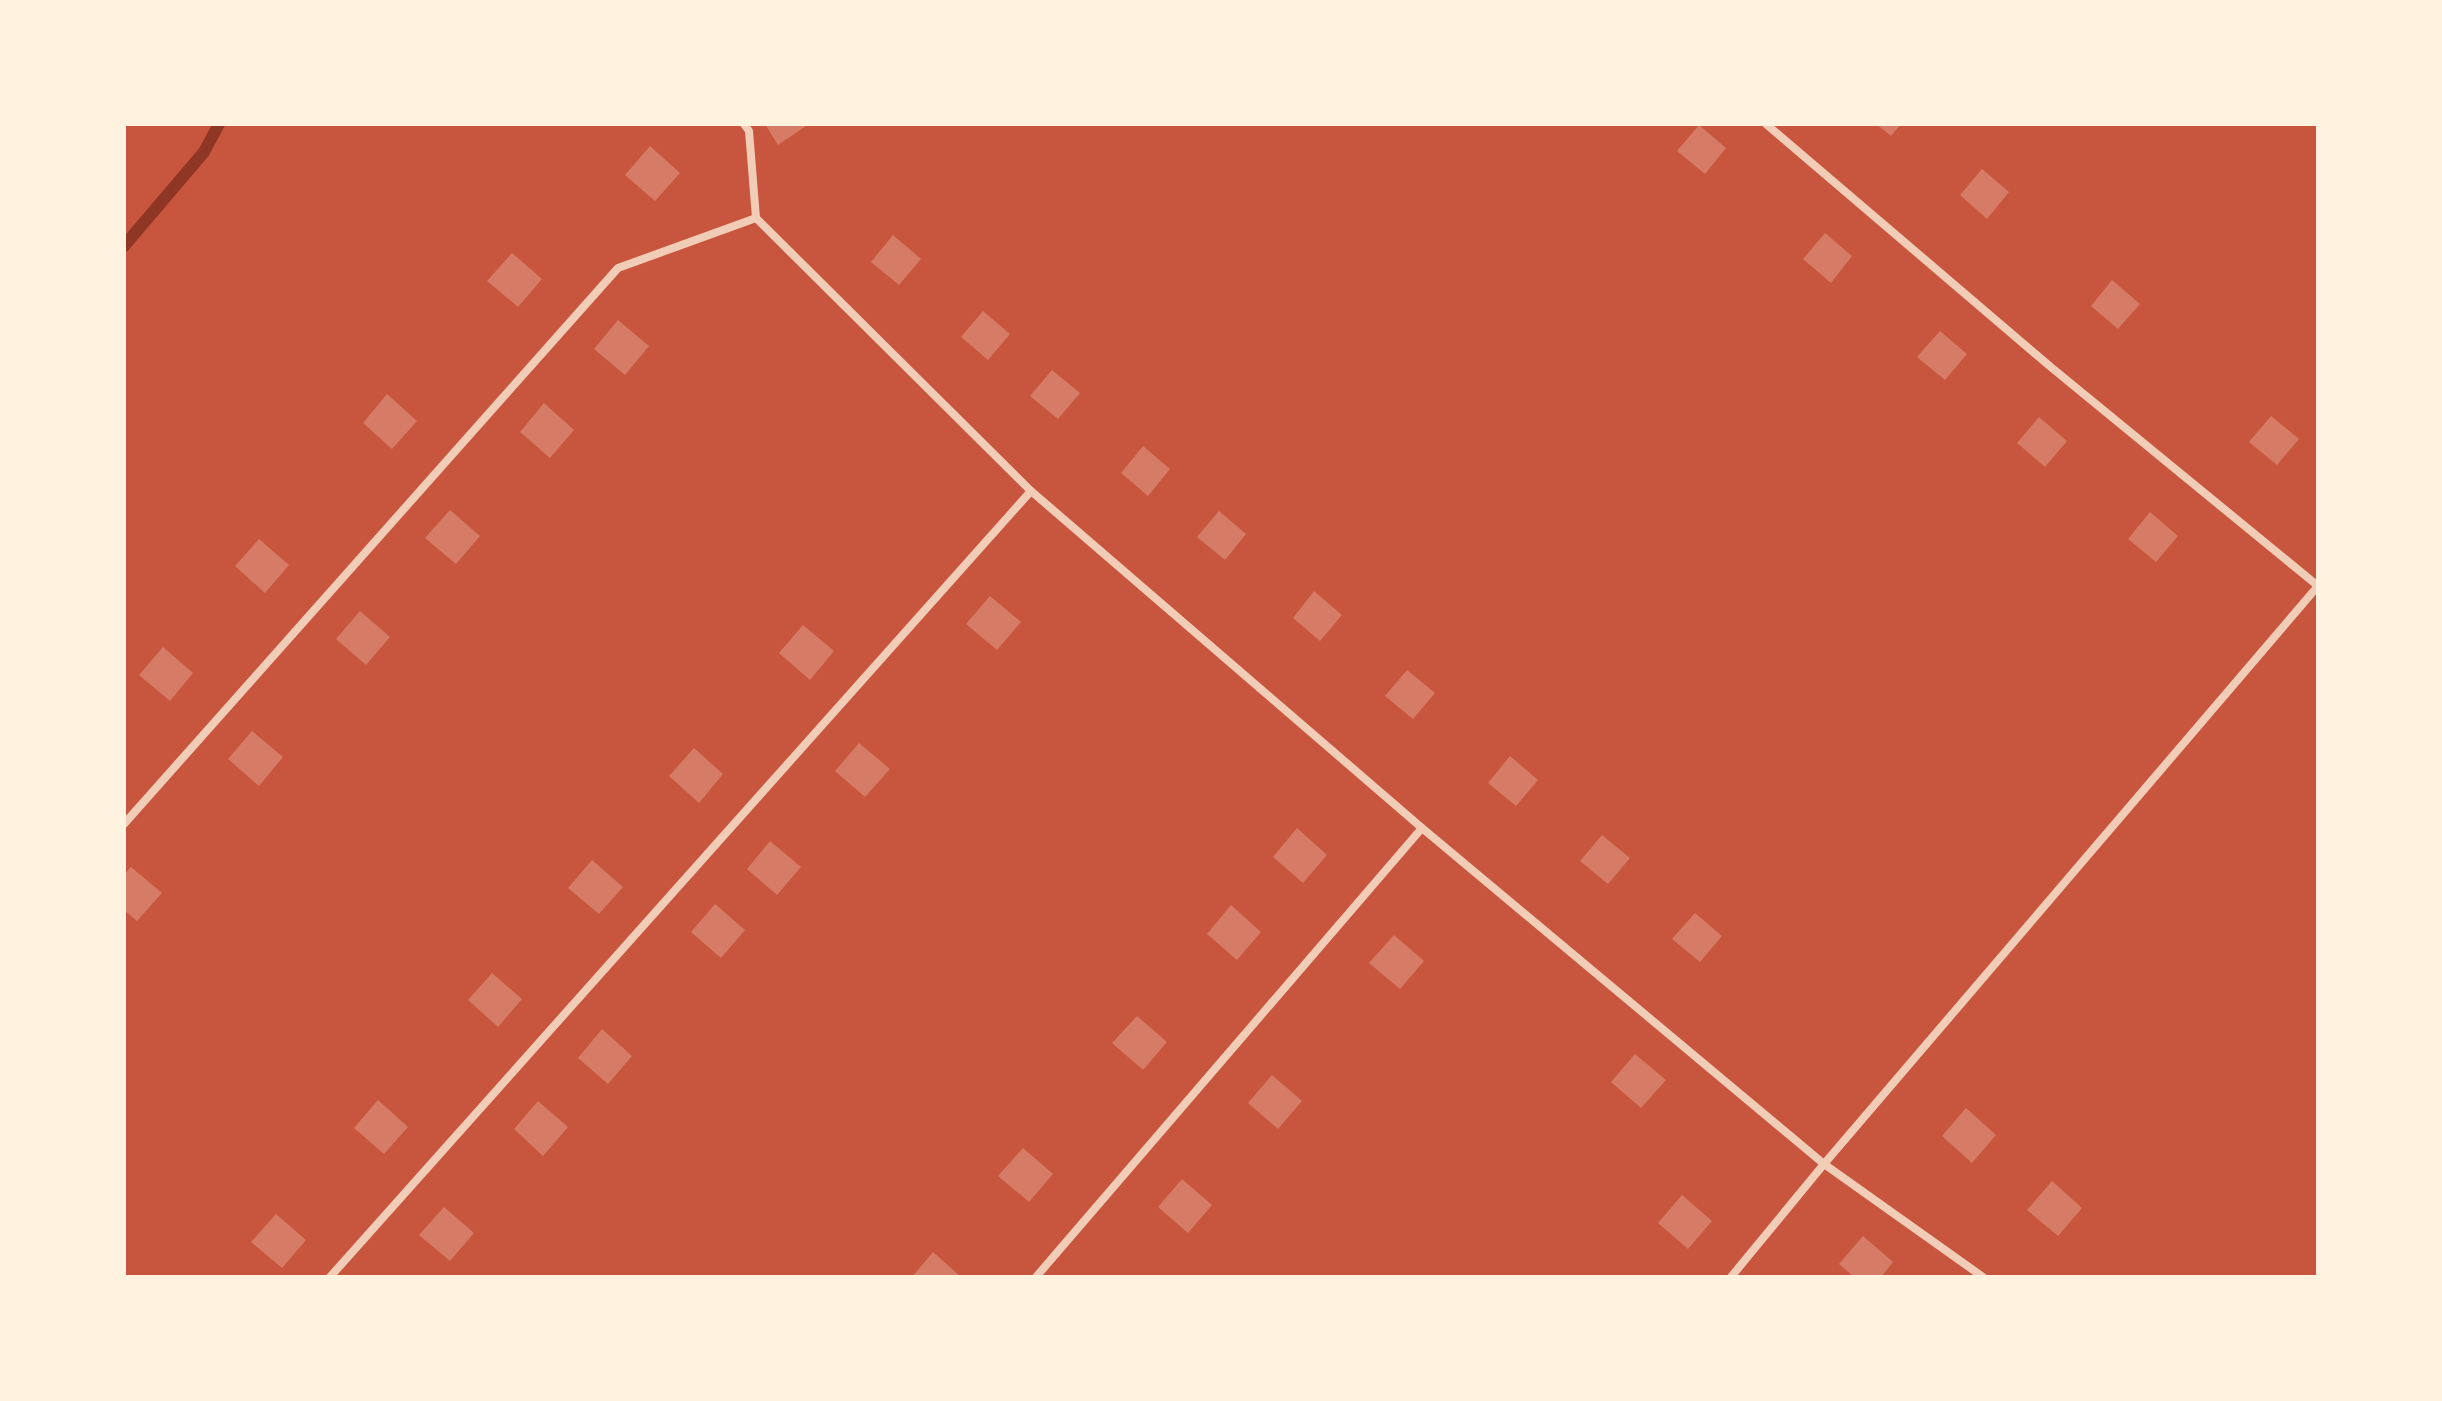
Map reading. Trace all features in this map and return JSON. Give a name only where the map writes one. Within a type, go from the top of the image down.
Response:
[{"type":"street","points":[[744,124],[749,131],[756,218],[1031,491],[1422,828],[1824,1164],[1983,1277]]},
{"type":"street","points":[[1731,1277],[2318,586],[2052,368],[1766,124]]},
{"type":"street","points":[[124,824],[618,268],[756,218]]},
{"type":"street","points":[[330,1277],[1031,491]]},
{"type":"street","points":[[1036,1277],[1422,828]]},
{"type":"building","points":[[765,124],[809,124],[778,145]]},
{"type":"building","points":[[1876,124],[1901,124],[1891,136]]},
{"type":"building","points":[[1699,125],[1726,148],[1705,174],[1677,151]]},
{"type":"building","points":[[650,146],[680,173],[655,201],[625,175]]},
{"type":"building","points":[[1982,169],[2009,192],[1987,219],[1960,195]]},
{"type":"building","points":[[1825,233],[1852,256],[1831,283],[1803,259]]},
{"type":"building","points":[[893,235],[921,259],[899,285],[871,262]]},
{"type":"building","points":[[512,253],[542,279],[518,307],[487,281]]},
{"type":"building","points":[[2112,280],[2140,304],[2118,329],[2091,306]]},
{"type":"building","points":[[983,311],[1010,334],[988,360],[961,337]]},
{"type":"building","points":[[618,320],[649,346],[625,375],[594,349]]},
{"type":"building","points":[[1940,331],[1967,354],[1945,380],[1917,357]]},
{"type":"building","points":[[1052,370],[1080,393],[1058,419],[1030,396]]},
{"type":"building","points":[[387,394],[417,421],[392,449],[363,423]]},
{"type":"building","points":[[544,403],[574,430],[550,458],[520,432]]},
{"type":"building","points":[[2271,416],[2299,439],[2277,465],[2249,442]]},
{"type":"building","points":[[2039,417],[2067,441],[2045,467],[2017,443]]},
{"type":"building","points":[[1143,446],[1170,469],[1148,496],[1121,473]]},
{"type":"building","points":[[450,510],[480,536],[456,564],[425,538]]},
{"type":"building","points":[[1219,511],[1246,534],[1225,560],[1197,537]]},
{"type":"building","points":[[2150,512],[2178,536],[2156,562],[2128,539]]},
{"type":"building","points":[[259,539],[289,565],[265,593],[235,566]]},
{"type":"building","points":[[1314,591],[1342,615],[1320,641],[1293,618]]},
{"type":"building","points":[[990,596],[1021,622],[997,650],[966,624]]},
{"type":"building","points":[[360,611],[390,637],[366,665],[336,639]]},
{"type":"building","points":[[803,625],[834,651],[810,680],[779,653]]},
{"type":"building","points":[[163,647],[193,673],[170,701],[139,675]]},
{"type":"building","points":[[1407,670],[1435,693],[1413,719],[1385,696]]},
{"type":"building","points":[[252,731],[283,757],[259,786],[228,759]]},
{"type":"building","points":[[859,743],[890,769],[865,797],[835,771]]},
{"type":"building","points":[[694,748],[723,774],[699,803],[669,776]]},
{"type":"building","points":[[1510,756],[1538,780],[1516,806],[1488,783]]},
{"type":"building","points":[[1297,828],[1327,855],[1303,883],[1273,857]]},
{"type":"building","points":[[1602,835],[1630,858],[1608,884],[1580,861]]},
{"type":"building","points":[[770,841],[801,867],[777,895],[747,869]]},
{"type":"building","points":[[592,860],[623,887],[599,914],[568,888]]},
{"type":"building","points":[[131,867],[162,893],[137,921],[124,910],[124,875]]},
{"type":"building","points":[[715,904],[745,930],[721,958],[691,932]]},
{"type":"building","points":[[1231,905],[1261,932],[1237,960],[1207,934]]},
{"type":"building","points":[[1695,913],[1722,936],[1700,962],[1672,939]]},
{"type":"building","points":[[1394,935],[1424,961],[1400,989],[1369,963]]},
{"type":"building","points":[[492,973],[522,999],[498,1027],[468,1000]]},
{"type":"building","points":[[1137,1016],[1167,1042],[1143,1070],[1112,1043]]},
{"type":"building","points":[[602,1029],[632,1056],[608,1084],[578,1058]]},
{"type":"building","points":[[1635,1054],[1666,1080],[1641,1108],[1611,1082]]},
{"type":"building","points":[[1272,1075],[1302,1101],[1278,1129],[1248,1103]]},
{"type":"building","points":[[378,1100],[408,1127],[384,1154],[354,1128]]},
{"type":"building","points":[[538,1101],[568,1127],[543,1156],[514,1129]]},
{"type":"building","points":[[1966,1108],[1996,1135],[1972,1163],[1942,1136]]},
{"type":"building","points":[[1023,1148],[1053,1174],[1029,1202],[998,1176]]},
{"type":"building","points":[[1182,1179],[1212,1205],[1188,1233],[1158,1207]]},
{"type":"building","points":[[2052,1181],[2082,1208],[2058,1236],[2027,1210]]},
{"type":"building","points":[[1682,1195],[1712,1221],[1688,1249],[1658,1223]]},
{"type":"building","points":[[444,1207],[474,1233],[450,1261],[419,1235]]},
{"type":"building","points":[[276,1214],[306,1240],[282,1268],[251,1242]]},
{"type":"building","points":[[1863,1236],[1893,1262],[1881,1277],[1854,1277],[1839,1264]]},
{"type":"building","points":[[933,1252],[961,1277],[912,1277]]},
{"type":"waterway","points":[[124,246],[204,152],[219,124]]}]
